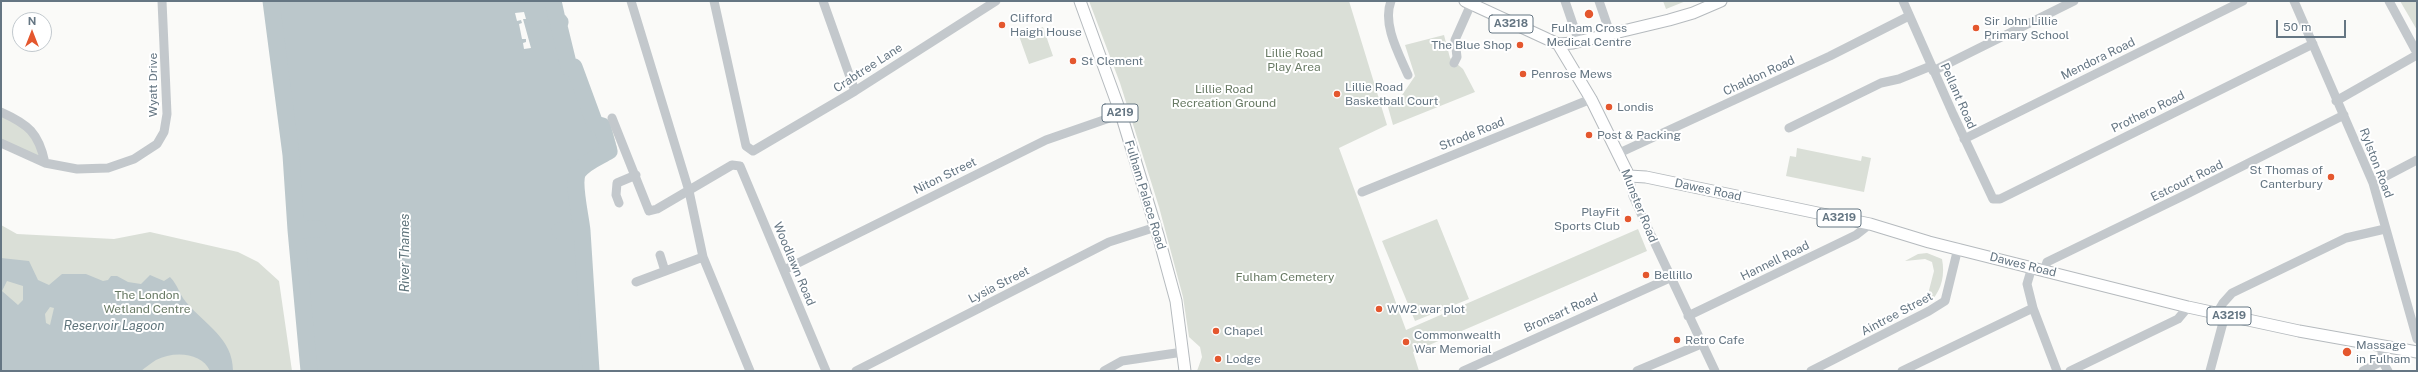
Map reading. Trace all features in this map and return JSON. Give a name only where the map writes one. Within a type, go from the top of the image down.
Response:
[{"type":"main road","name":"Fulham Palace Road","points":[[1080,1],[1121,114],[1156,227],[1176,301],[1185,371]]},
{"type":"main road","points":[[1558,44],[1579,42],[1610,33],[1681,17],[1721,1]]},
{"type":"main road","name":"A3218","points":[[1468,3],[1558,44]]},
{"type":"main road","name":"Munster Road","points":[[1558,44],[1591,99],[1629,176]]},
{"type":"main road","name":"Dawes Road","points":[[1629,176],[1646,176],[1870,224],[1929,242],[1958,248],[2188,307],[2299,331],[2417,352]]},
{"type":"street","name":"Wyatt Drive","points":[[1,143],[45,162],[77,169],[108,168],[134,159],[157,144],[164,132],[167,114],[162,1]]},
{"type":"street","points":[[631,1],[689,191],[703,257],[750,371]]},
{"type":"street","name":"Crabtree Lane","points":[[714,1],[746,146],[751,151],[756,150],[855,91],[996,1]]},
{"type":"street","points":[[1391,1],[1387,11],[1390,27],[1408,76]]},
{"type":"street","points":[[1565,1],[1579,42]]},
{"type":"street","points":[[1599,1],[1610,33]]},
{"type":"street","name":"Pellant Road","points":[[1903,1],[1964,139],[1993,199]]},
{"type":"street","points":[[1789,128],[1881,83],[1899,79],[1932,68],[2074,1]]},
{"type":"street","name":"Mendora Road","points":[[1964,139],[2243,1]]},
{"type":"street","name":"Rylston Road","points":[[2294,1],[2336,101],[2344,115],[2373,183],[2417,339]]},
{"type":"street","points":[[2336,101],[2417,54],[2389,1]]},
{"type":"street","points":[[826,2],[855,91]]},
{"type":"street","points":[[1454,63],[1457,57],[1455,40],[1468,3]]},
{"type":"street","name":"Chaldon Road","points":[[1617,154],[1830,56],[1909,16]]},
{"type":"street","name":"Prothero Road","points":[[1993,199],[2000,198],[2313,44]]},
{"type":"street","name":"Strode Road","points":[[1362,192],[1591,99]]},
{"type":"street","points":[[1,112],[18,119],[30,128],[41,145],[45,162]]},
{"type":"street","name":"Niton Street","points":[[784,270],[1046,140],[1121,114]]},
{"type":"street","name":"Estcourt Road","points":[[2044,271],[2049,261],[2188,194],[2344,115]]},
{"type":"street","points":[[612,118],[649,211],[658,209],[689,191]]},
{"type":"street","points":[[2373,183],[2417,160]]},
{"type":"street","name":"Woodlawn Road","points":[[689,191],[732,165],[740,166],[826,371]]},
{"type":"street","points":[[619,203],[616,195],[617,183],[636,176]]},
{"type":"street","name":"Munster Road","points":[[1629,176],[1633,196],[1670,278],[1715,371]]},
{"type":"street","name":"Hannell Road","points":[[1688,316],[1856,235],[1870,224]]},
{"type":"street","name":"Lysia Street","points":[[856,371],[1109,242],[1156,227]]},
{"type":"street","points":[[2210,371],[2223,303],[2232,293],[2346,238],[2385,229]]},
{"type":"street","name":"Aintree Street","points":[[1811,371],[1929,311],[1945,301],[1958,248]]},
{"type":"street","points":[[660,255],[665,271]]},
{"type":"street","points":[[636,282],[703,257]]},
{"type":"street","points":[[2032,268],[2026,284],[2032,308],[2057,371]]},
{"type":"street","name":"Bronsart Road","points":[[1463,371],[1670,278]]},
{"type":"street","points":[[2070,371],[2178,319],[2188,307]]},
{"type":"street","points":[[1902,371],[2032,308]]},
{"type":"street","points":[[1638,371],[1701,344]]},
{"type":"street","points":[[2382,345],[2382,361],[2388,371]]},
{"type":"street","points":[[1104,371],[1122,362],[1183,352]]},
{"type":"street","points":[[2363,371],[2382,361]]},
{"type":"green space","points":[[1089,1],[1349,1],[1387,125],[1339,148],[1406,330],[1638,229],[1647,251],[1413,352],[1419,371],[1197,371],[1202,357],[1200,347],[1189,337],[1183,297],[1159,207],[1120,83]]},
{"type":"green space","points":[[1663,1],[1686,1],[1666,9]]},
{"type":"green space","points":[[2400,1],[2417,1],[2417,30]]},
{"type":"green space","points":[[1043,27],[1053,56],[1029,64],[1019,36]]},
{"type":"green space","points":[[1444,35],[1450,58],[1463,69],[1475,92],[1393,125],[1388,107],[1396,104],[1415,76],[1405,45]]},
{"type":"green space","points":[[1,115],[21,127],[31,136],[40,157],[1,139]]},
{"type":"green space","points":[[611,125],[617,148],[609,151],[602,126]]},
{"type":"green space","points":[[1797,148],[1861,161],[1862,156],[1871,158],[1864,192],[1786,176],[1790,156],[1796,157]]},
{"type":"green space","points":[[1437,219],[1469,299],[1415,321],[1382,241]]},
{"type":"green space","name":"The London Wetland Centre","points":[[1,225],[17,234],[114,239],[150,232],[238,252],[258,262],[279,281],[292,371],[1,371]]},
{"type":"green space","points":[[1927,253],[1942,259],[1943,265],[1942,281],[1932,300],[1927,298],[1934,271],[1932,262],[1925,259],[1905,261],[1918,254]]},
{"type":"water","name":"River Thames","points":[[271,1],[553,1],[557,19],[560,22],[559,26],[569,67],[574,67],[595,124],[602,126],[609,151],[582,168],[577,174],[576,182],[582,231],[591,371],[309,371],[291,155]]},
{"type":"water","name":"Reservoir Lagoon","points":[[1,258],[29,261],[38,280],[49,285],[62,274],[86,274],[103,281],[108,280],[111,276],[117,276],[128,282],[141,284],[150,275],[164,281],[170,277],[186,302],[223,341],[232,360],[233,371],[210,371],[201,360],[194,357],[186,355],[170,355],[156,360],[141,371],[1,371]],"holes":[[[7,281],[23,286],[23,300],[18,305],[2,291]],[[50,307],[54,308],[50,325],[46,323],[45,314]]]},
{"type":"pier","points":[[524,12],[526,19],[523,19],[531,48],[524,49],[523,43],[526,42],[526,39],[522,39],[519,24],[522,23],[521,20],[517,21],[515,13]]},
{"type":"waterway","points":[[271,1],[291,155],[296,230],[305,230]]},
{"type":"waterway","points":[[553,1],[557,19],[560,22],[559,26],[569,67],[574,67],[595,124],[602,126],[609,151],[581,168],[576,177],[576,192],[582,231],[560,231]]},
{"type":"waterway","points":[[309,371],[296,230],[318,229]]},
{"type":"waterway","points":[[573,231],[582,231],[591,371]]},
{"type":"place","name":"Fulham Cross Medical Centre","points":[[1589,14]]},
{"type":"place","name":"Clifford Haigh House","points":[[1002,25]]},
{"type":"place","name":"Sir John Lillie Primary School","points":[[1976,28]]},
{"type":"place","name":"The Blue Shop","points":[[1520,45]]},
{"type":"place","name":"St Clement","points":[[1073,61]]},
{"type":"place","name":"Penrose Mews","points":[[1523,74]]},
{"type":"place","name":"Lillie Road Basketball Court","points":[[1337,94]]},
{"type":"place","name":"Londis","points":[[1609,107]]},
{"type":"place","name":"Post & Packing","points":[[1589,135]]},
{"type":"place","name":"St Thomas of Canterbury","points":[[2331,177]]},
{"type":"place","name":"PlayFit Sports Club","points":[[1628,219]]},
{"type":"place","name":"Bellillo","points":[[1646,275]]},
{"type":"place","name":"WW2 war plot","points":[[1379,309]]},
{"type":"place","name":"Chapel","points":[[1216,331]]},
{"type":"place","name":"Retro Cafe","points":[[1677,340]]},
{"type":"place","name":"Commonwealth War Memorial","points":[[1406,342]]},
{"type":"place","name":"Massage in Fulham","points":[[2347,352]]},
{"type":"place","name":"Lodge","points":[[1218,359]]},
{"type":"park label","name":"Lillie Road Play Area","points":[[1294,60]]},
{"type":"park label","name":"Lillie Road Recreation Ground","points":[[1224,96]]},
{"type":"park label","name":"Fulham Cemetery","points":[[1285,277]]}]
